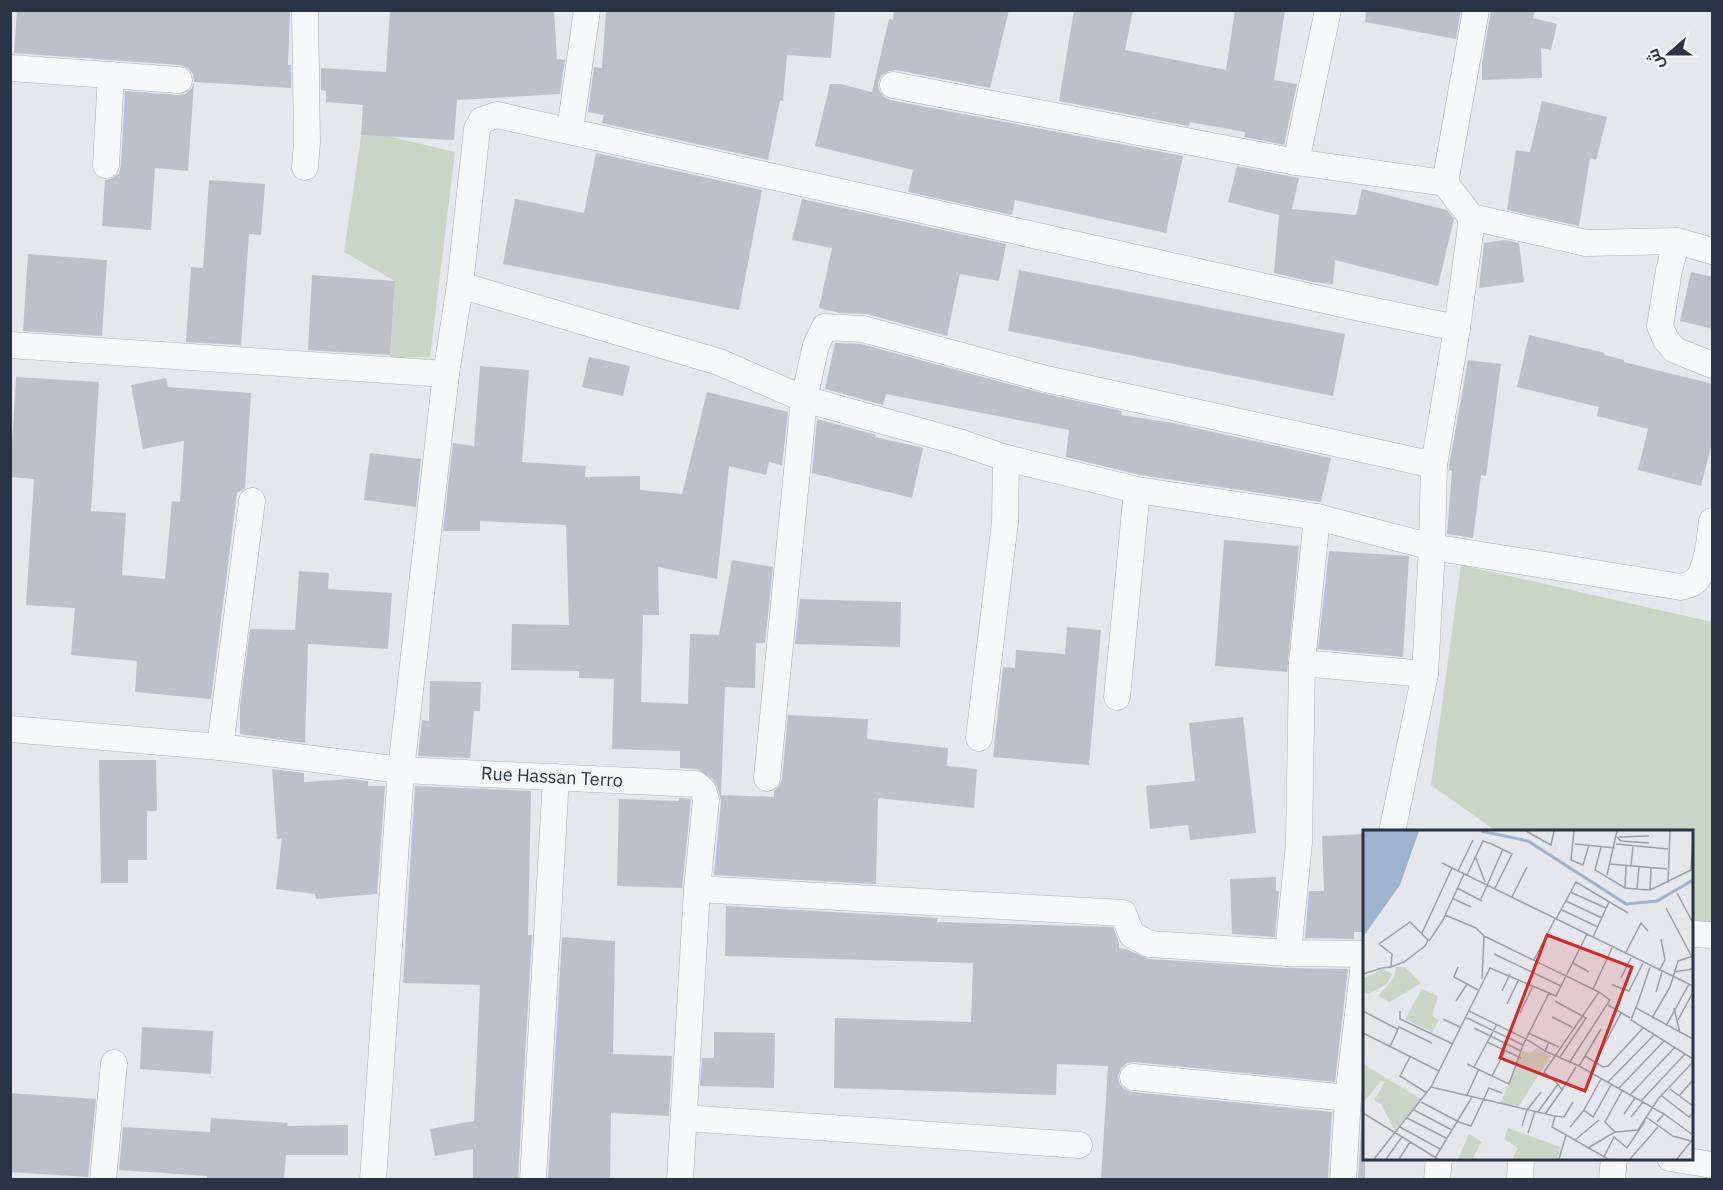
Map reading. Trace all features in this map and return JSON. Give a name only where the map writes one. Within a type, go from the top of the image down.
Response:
[{"type":"street","points":[[304,10],[307,143],[305,167]]},
{"type":"street","points":[[570,130],[587,10]]},
{"type":"street","points":[[1445,183],[1476,10]]},
{"type":"street","points":[[1296,162],[1326,11]]},
{"type":"street","points":[[10,69],[179,80]]},
{"type":"street","points":[[106,165],[111,75]]},
{"type":"street","points":[[893,85],[1296,162],[1445,183],[1471,217],[1586,243],[1677,241],[1713,251]]},
{"type":"street","points":[[373,1179],[401,770],[446,374],[460,285],[477,129],[482,120],[497,115],[570,130],[1360,308],[1457,327]]},
{"type":"street","points":[[1392,830],[1425,674],[1434,465],[1457,327],[1471,217]]},
{"type":"street","points":[[1677,241],[1669,270],[1660,326],[1666,340],[1675,350],[1713,365]]},
{"type":"street","points":[[460,285],[719,362],[804,399],[959,442],[1006,458],[1137,490],[1317,518],[1432,547],[1681,587],[1699,578],[1713,521]]},
{"type":"street","points":[[767,778],[804,399],[816,345],[825,327],[863,329],[1046,379],[1434,465]]},
{"type":"street","points":[[10,345],[446,374]]},
{"type":"street","points":[[979,738],[1005,522],[1006,458]]},
{"type":"street","points":[[1117,697],[1137,490]]},
{"type":"street","points":[[220,747],[252,501]]},
{"type":"street","points":[[1288,953],[1299,843],[1302,663],[1317,518]]},
{"type":"street","points":[[1302,663],[1425,674]]},
{"type":"street","name":"Rue Hassan Terro","points":[[10,729],[220,747],[401,770],[696,784],[703,790],[706,800],[697,889],[680,1179]]},
{"type":"street","points":[[533,1179],[556,777]]},
{"type":"street","points":[[697,889],[1123,913],[1132,935],[1150,944],[1288,953],[1363,954]]},
{"type":"street","points":[[1693,934],[1713,935]]},
{"type":"street","points":[[1342,1179],[1348,1098],[1363,979]]},
{"type":"street","points":[[103,1179],[114,1063]]},
{"type":"street","points":[[1132,1077],[1348,1098]]},
{"type":"street","points":[[684,1118],[1079,1145]]},
{"type":"street","points":[[1437,1179],[1439,1160]]},
{"type":"street","points":[[1520,1179],[1521,1160]]},
{"type":"street","points":[[1612,1179],[1614,1160]]},
{"type":"street","points":[[1682,1160],[1713,1165]]},
{"type":"green space","points":[[362,130],[455,152],[430,357],[390,358],[395,281],[344,252]]},
{"type":"green space","points":[[1461,565],[1712,622],[1712,945],[1693,944],[1693,830],[1495,830],[1431,785]]},
{"type":"building","points":[[17,10],[290,10],[288,65],[291,65],[291,88],[194,82],[193,74],[188,68],[180,65],[14,53]]},
{"type":"building","points":[[390,10],[554,10],[557,59],[565,60],[560,94],[457,100],[454,140],[361,135],[363,105],[326,102],[326,91],[321,90],[321,68],[386,72]]},
{"type":"building","points":[[606,10],[835,10],[831,58],[787,55],[783,101],[780,100],[768,160],[602,123],[604,115],[588,112],[594,67],[602,68]]},
{"type":"building","points":[[894,10],[1009,10],[990,88],[896,70],[882,75],[878,82],[879,90],[884,97],[1183,156],[1166,233],[1015,200],[1012,215],[908,192],[913,170],[815,146],[830,84],[840,84],[872,92],[889,19],[893,20]]},
{"type":"building","points":[[1074,10],[1133,10],[1125,50],[1226,70],[1235,10],[1285,10],[1274,80],[1297,84],[1284,145],[1244,137],[1245,132],[1190,122],[1189,126],[1059,101]]},
{"type":"building","points":[[1366,10],[1461,10],[1456,39],[1365,22]]},
{"type":"building","points":[[1491,10],[1535,10],[1533,18],[1557,24],[1551,50],[1541,48],[1542,78],[1482,80],[1482,63]]},
{"type":"building","points":[[194,82],[188,171],[155,168],[151,230],[102,226],[105,180],[119,173],[121,166],[125,91],[178,95],[185,94],[192,88]]},
{"type":"building","points":[[1542,101],[1607,117],[1596,160],[1590,158],[1579,226],[1507,210],[1516,150],[1530,152]]},
{"type":"building","points":[[596,153],[762,190],[739,310],[503,264],[515,199],[584,213]]},
{"type":"building","points":[[1237,166],[1299,178],[1292,209],[1356,215],[1362,189],[1447,210],[1454,219],[1438,286],[1335,260],[1333,284],[1274,273],[1279,215],[1228,202]]},
{"type":"building","points":[[209,180],[265,184],[261,235],[249,234],[241,345],[186,342],[191,267],[203,268]]},
{"type":"building","points":[[802,199],[1006,244],[999,281],[960,274],[947,336],[867,314],[840,313],[819,308],[832,248],[792,240]]},
{"type":"building","points":[[1504,240],[1519,243],[1524,282],[1479,288],[1484,243]]},
{"type":"building","points":[[28,254],[107,260],[102,336],[23,331]]},
{"type":"building","points":[[1019,270],[1345,334],[1333,396],[1008,331]]},
{"type":"building","points":[[1691,272],[1713,277],[1713,329],[1680,321]]},
{"type":"building","points":[[312,275],[395,281],[390,355],[308,350]]},
{"type":"building","points":[[1529,335],[1605,353],[1604,355],[1624,360],[1624,362],[1713,384],[1713,439],[1701,486],[1638,470],[1648,429],[1597,416],[1599,407],[1517,387]]},
{"type":"building","points":[[835,343],[861,344],[1042,393],[1122,411],[1121,415],[1173,423],[1331,458],[1321,502],[1140,475],[1066,457],[1069,430],[886,394],[883,405],[825,389]]},
{"type":"building","points":[[589,357],[630,366],[623,396],[582,387]]},
{"type":"building","points":[[1468,360],[1501,364],[1486,476],[1481,475],[1473,538],[1447,534],[1452,471],[1449,470],[1449,466]]},
{"type":"building","points":[[480,366],[529,370],[522,462],[586,466],[585,477],[640,476],[640,490],[682,494],[707,392],[788,412],[782,465],[769,462],[766,475],[729,466],[717,579],[658,567],[659,615],[643,615],[641,702],[688,704],[690,634],[719,635],[732,560],[773,567],[765,643],[756,643],[755,688],[725,687],[721,795],[774,797],[774,791],[782,779],[788,715],[868,719],[867,739],[948,748],[947,766],[977,769],[974,808],[878,798],[876,884],[714,875],[721,801],[717,786],[713,779],[697,769],[680,768],[680,751],[612,749],[614,679],[579,678],[579,671],[511,670],[512,624],[569,625],[566,525],[480,521],[480,531],[443,531],[453,443],[474,446]]},
{"type":"building","points":[[16,377],[99,382],[91,511],[126,513],[122,575],[165,579],[172,501],[180,502],[184,441],[143,449],[131,385],[166,378],[168,387],[251,393],[245,488],[237,493],[211,699],[135,692],[137,661],[71,655],[75,608],[26,605],[34,479],[10,477]]},
{"type":"building","points":[[817,419],[876,435],[875,437],[923,448],[912,498],[812,473]]},
{"type":"building","points":[[370,453],[421,459],[416,507],[364,500]]},
{"type":"building","points":[[1224,540],[1299,546],[1287,672],[1215,666]]},
{"type":"building","points":[[1329,551],[1409,556],[1403,657],[1318,649]]},
{"type":"building","points":[[299,571],[329,573],[328,589],[392,593],[388,649],[308,644],[305,743],[240,734],[240,706],[250,629],[295,630]]},
{"type":"building","points":[[800,599],[901,602],[900,647],[795,644]]},
{"type":"building","points":[[1067,627],[1101,630],[1089,765],[993,757],[1003,667],[1015,668],[1016,650],[1065,654]]},
{"type":"building","points":[[430,681],[481,682],[480,711],[474,711],[470,758],[418,756],[422,720],[429,721]]},
{"type":"building","points":[[1243,717],[1256,833],[1190,840],[1188,825],[1150,829],[1146,786],[1195,781],[1189,723]]},
{"type":"building","points":[[99,760],[156,760],[157,811],[147,811],[147,860],[128,860],[128,883],[101,883]]},
{"type":"building","points":[[272,769],[304,773],[304,782],[351,779],[368,781],[368,786],[385,786],[377,894],[316,899],[315,894],[276,889],[282,838],[277,839]]},
{"type":"building","points":[[415,786],[531,791],[528,935],[532,935],[518,1179],[473,1179],[473,1149],[435,1156],[430,1129],[474,1121],[480,985],[403,983]]},
{"type":"building","points":[[679,798],[691,801],[682,888],[617,886],[619,799],[679,801]]},
{"type":"building","points":[[1363,834],[1363,932],[1354,932],[1354,939],[1305,938],[1309,891],[1324,891],[1322,836]]},
{"type":"building","points":[[1276,877],[1276,891],[1279,891],[1275,937],[1232,934],[1230,879]]},
{"type":"building","points":[[726,906],[938,918],[937,922],[1113,927],[1119,948],[1149,959],[1287,968],[1348,969],[1335,1082],[1134,1062],[1127,1063],[1121,1068],[1118,1076],[1119,1083],[1124,1089],[1132,1092],[1332,1112],[1328,1179],[1101,1179],[1108,1066],[1057,1064],[1056,1095],[834,1088],[835,1018],[971,1022],[973,963],[725,956]]},
{"type":"building","points":[[562,937],[615,941],[613,1054],[672,1056],[669,1116],[611,1113],[610,1179],[548,1179]]},
{"type":"building","points":[[142,1027],[213,1031],[211,1074],[140,1069]]},
{"type":"building","points":[[714,1032],[775,1033],[774,1088],[700,1086],[702,1058],[714,1058]]},
{"type":"building","points":[[10,1093],[96,1099],[88,1177],[10,1172]]},
{"type":"building","points":[[1363,1099],[1365,1179],[1358,1179]]},
{"type":"building","points":[[211,1118],[288,1123],[287,1126],[348,1125],[348,1155],[286,1155],[284,1179],[207,1179],[207,1176],[119,1170],[123,1127],[210,1132]]}]
